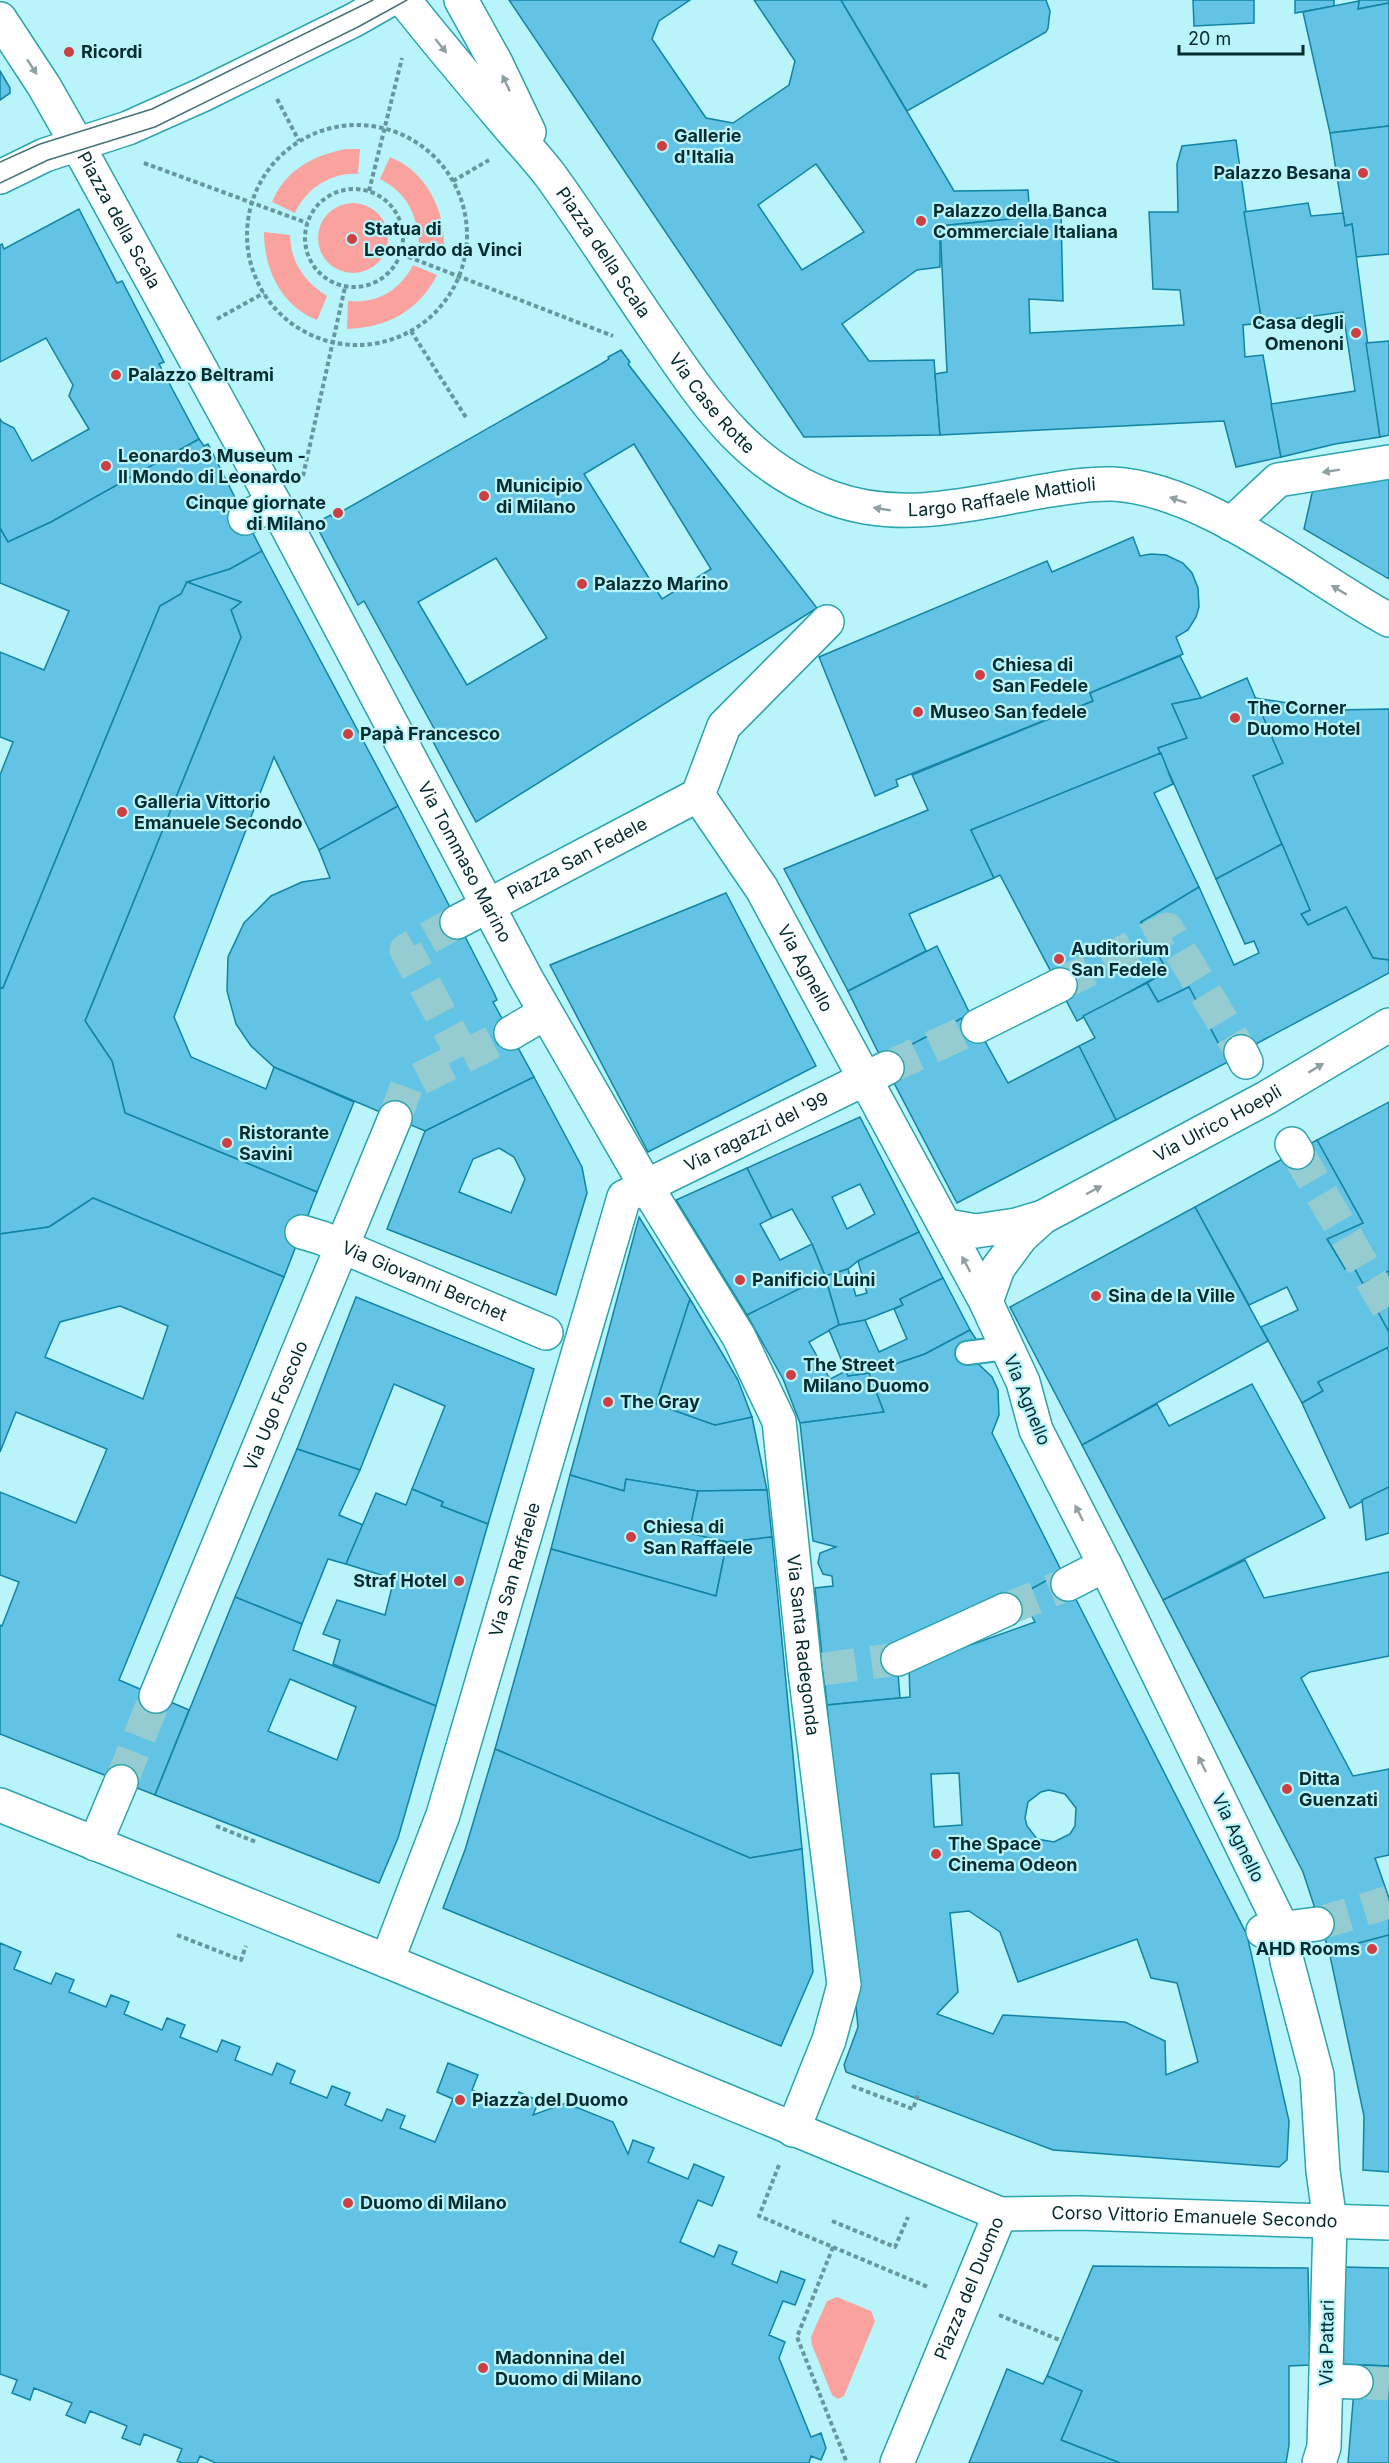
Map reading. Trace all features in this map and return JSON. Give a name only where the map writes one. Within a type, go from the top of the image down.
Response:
[{"type":"street","name":"Piazza della Scala","points":[[292,535],[77,144],[128,128],[202,95],[354,20],[388,0]]},
{"type":"street","name":"Piazza della Scala","points":[[404,0],[549,174],[658,333]]},
{"type":"street","name":"Piazza della Scala","points":[[461,0],[496,63],[549,174]]},
{"type":"street","points":[[0,19],[44,86],[77,144],[45,155],[0,177]]},
{"type":"street","name":"Via Case Rotte","points":[[658,333],[701,396],[736,438],[775,468]]},
{"type":"street","points":[[1231,524],[1278,480],[1389,462]]},
{"type":"street","name":"Largo Raffaele Mattioli","points":[[775,468],[799,483],[834,498],[862,506],[900,512],[940,509],[1082,485],[1114,484],[1146,490],[1182,501],[1231,524],[1389,620]]},
{"type":"street","points":[[245,518],[274,503]]},
{"type":"street","name":"Via Tommaso Marino","points":[[292,535],[487,907],[545,1013],[646,1186]]},
{"type":"street","points":[[698,795],[724,726],[827,622]]},
{"type":"street","name":"Piazza San Fedele","points":[[457,922],[698,795]]},
{"type":"street","name":"Via Agnello","points":[[698,795],[756,879],[876,1073],[1023,1382],[1036,1430],[1105,1565],[1271,1931],[1287,1961],[1317,2075],[1323,2172],[1330,2222]]},
{"type":"street","points":[[978,1026],[1060,985]]},
{"type":"street","points":[[511,1033],[545,1013]]},
{"type":"street","name":"Via Ulrico Hoepli","points":[[947,1226],[976,1232],[1016,1225],[1042,1217],[1266,1098],[1389,1025]]},
{"type":"street","name":"Via ragazzi del '99","points":[[646,1186],[876,1073]]},
{"type":"street","name":"Via Ugo Foscolo","points":[[156,1696],[394,1118]]},
{"type":"street","name":"Via Santa Radegonda","points":[[646,1186],[739,1337],[780,1421],[814,1670],[844,1985],[828,2040],[793,2130]]},
{"type":"street","name":"Via San Raffaele","points":[[387,1961],[442,1815],[624,1197],[646,1186]]},
{"type":"street","name":"Via Ulrico Hoepli","points":[[986,1302],[998,1268],[1022,1237],[1042,1217]]},
{"type":"street","name":"Via Giovanni Berchet","points":[[302,1232],[546,1333]]},
{"type":"street","points":[[1068,1584],[1105,1565]]},
{"type":"street","points":[[898,1659],[1005,1611]]},
{"type":"street","points":[[94,1844],[121,1782]]},
{"type":"street","name":"Piazza del Duomo","points":[[0,1805],[387,1961],[1000,2214],[897,2463]]},
{"type":"street","points":[[1271,1931],[1317,1924]]},
{"type":"street","name":"Corso Vittorio Emanuele Secondo","points":[[1000,2214],[1078,2213],[1389,2223]]},
{"type":"street","name":"Via Pattari","points":[[1319,2463],[1341,2382],[1330,2222]]},
{"type":"lane","points":[[971,1344],[1006,1348]]},
{"type":"path","points":[[369,191],[403,55]]},
{"type":"path","points":[[274,93],[298,141]]},
{"type":"path","points":[[349,125],[385,129],[405,136],[424,147],[453,181],[465,212],[467,244],[460,276],[451,292],[427,321],[393,339],[373,344],[352,345],[332,342],[312,335],[293,324],[277,310],[264,293],[249,258],[248,229],[252,203],[270,167],[298,141],[332,128],[349,125]]},
{"type":"path","points":[[453,181],[493,158]]},
{"type":"path","points":[[138,160],[307,223]]},
{"type":"path","points":[[354,188],[369,191],[383,198],[394,209],[401,223],[404,238],[401,254],[395,267],[385,277],[373,284],[345,287],[320,274],[312,264],[305,244],[307,223],[314,209],[332,195],[354,188]]},
{"type":"path","points":[[401,254],[617,338]]},
{"type":"path","points":[[303,478],[345,287]]},
{"type":"path","points":[[411,331],[467,419]]},
{"type":"path","points":[[216,1826],[256,1842]]},
{"type":"path","points":[[177,1935],[241,1960],[249,1941]]},
{"type":"path","points":[[849,2084],[913,2109],[919,2092]]},
{"type":"path","points":[[793,2130],[759,2216],[1062,2341]]},
{"type":"path","points":[[832,2221],[896,2247],[908,2216]]},
{"type":"path","points":[[833,2247],[796,2337],[847,2463]]},
{"type":"shaded area","points":[[346,149],[360,149],[358,174],[338,176],[320,184],[306,196],[295,213],[272,202],[285,181],[302,166],[323,155]]},
{"type":"shaded area","points":[[390,157],[413,171],[430,192],[440,217],[444,244],[419,243],[416,223],[409,205],[397,191],[380,179]]},
{"type":"shaded area","points":[[353,203],[372,209],[382,219],[388,238],[382,257],[372,267],[353,273],[334,267],[324,257],[318,238],[324,219],[334,209]]},
{"type":"shaded area","points":[[264,232],[290,235],[293,254],[300,270],[327,296],[317,320],[294,306],[277,285],[267,259]]},
{"type":"shaded area","points":[[413,265],[437,275],[430,288],[411,308],[388,321],[347,329],[348,301],[368,300],[386,294],[401,282]]},
{"type":"shaded area","points":[[837,2297],[871,2311],[875,2321],[844,2396],[838,2399],[832,2395],[811,2337],[827,2301]]},
{"type":"building","name":"Palazzo della Banca Commerciale Italiana","points":[[509,0],[690,0],[659,21],[652,39],[706,118],[733,123],[789,85],[795,61],[754,0],[841,0],[954,191],[1028,190],[1030,217],[940,226],[940,267],[917,270],[842,324],[869,361],[934,360],[940,435],[804,437]],"holes":[[[816,164],[864,232],[802,270],[758,205]]]},
{"type":"building","points":[[841,0],[1046,0],[1050,11],[1046,32],[907,111]]},
{"type":"building","points":[[1193,0],[1254,0],[1254,23],[1194,26]]},
{"type":"building","points":[[1295,0],[1334,0],[1334,6],[1295,13]]},
{"type":"building","points":[[1359,0],[1389,0],[1389,3],[1358,9]]},
{"type":"building","points":[[1359,1],[1358,9],[1389,3],[1389,126],[1330,133],[1303,12]]},
{"type":"building","points":[[0,71],[10,88],[10,93],[0,100]]},
{"type":"building","name":"Palazzo Besana","points":[[1389,126],[1389,254],[1356,257],[1352,224],[1345,226],[1330,133]]},
{"type":"building","points":[[1236,140],[1262,323],[1243,325],[1245,357],[1263,355],[1281,457],[1236,467],[1224,421],[940,435],[935,374],[947,372],[940,226],[1061,214],[1063,301],[1029,299],[1030,333],[1184,325],[1180,290],[1153,289],[1149,212],[1178,212],[1177,164],[1182,146]]},
{"type":"building","name":"Casa degli Omenoni","points":[[1308,203],[1311,216],[1343,213],[1345,226],[1352,224],[1380,437],[1335,444],[1281,457],[1271,404],[1355,391],[1343,312],[1262,323],[1244,212]]},
{"type":"building","name":"Palazzo Beltrami","points":[[79,209],[117,283],[122,281],[164,362],[159,364],[199,439],[51,522],[8,542],[0,528],[0,419],[14,428],[32,461],[89,429],[69,396],[73,385],[46,338],[0,362],[0,245],[2,244],[4,249]]},
{"type":"building","points":[[1389,341],[1389,435],[1380,437],[1366,343]]},
{"type":"building","name":"Palazzo Marino","points":[[621,350],[630,362],[628,364],[817,608],[476,822],[430,736],[436,732],[364,601],[358,605],[315,523],[331,515],[332,517],[601,364],[609,359],[608,357]],"holes":[[[634,444],[711,569],[662,599],[584,474]],[[496,558],[547,638],[467,685],[418,602]]]},
{"type":"building","points":[[199,439],[204,446],[208,444],[262,551],[230,569],[187,582],[181,594],[160,606],[3,988],[0,988],[0,775],[13,742],[0,737],[0,652],[44,670],[69,611],[0,583],[0,528],[8,542],[51,522]]},
{"type":"building","points":[[1389,478],[1389,579],[1304,529],[1313,489]]},
{"type":"building","name":"Chiesa di San Fedele","points":[[1133,537],[1140,556],[1166,555],[1183,563],[1192,573],[1198,588],[1199,607],[1188,630],[1176,637],[1183,654],[1090,693],[1093,701],[896,780],[898,786],[875,796],[819,657],[1047,561],[1052,572]]},
{"type":"building","points":[[262,551],[398,806],[319,850],[274,757],[174,1017],[191,1057],[266,1089],[274,1067],[354,1102],[317,1192],[125,1113],[112,1061],[85,1021],[241,637],[231,610],[241,602],[187,582],[230,569]]},
{"type":"building","name":"Galleria Vittorio Emanuele Secondo","points":[[187,582],[241,602],[231,610],[241,637],[85,1021],[112,1061],[125,1113],[317,1192],[284,1277],[93,1198],[49,1227],[0,1234],[0,988],[3,988],[160,606],[181,594]]},
{"type":"building","points":[[1180,656],[1201,698],[1172,704],[1187,738],[1158,748],[1161,753],[971,830],[994,878],[909,914],[926,951],[848,991],[784,869],[928,810],[912,775],[1093,701],[1090,693]]},
{"type":"building","points":[[1247,678],[1283,763],[1253,776],[1282,844],[1216,879],[1158,748],[1187,738],[1172,704],[1201,698]]},
{"type":"building","points":[[1255,698],[1334,710],[1389,709],[1389,960],[1373,958],[1346,907],[1308,925],[1301,914],[1310,910],[1253,776],[1283,763]]},
{"type":"building","points":[[1161,753],[1173,784],[1154,793],[1199,887],[1141,922],[1167,971],[1077,1021],[1000,875],[994,878],[971,830]]},
{"type":"building","points":[[398,806],[494,993],[497,1000],[493,1002],[534,1077],[425,1131],[274,1067],[251,1046],[236,1024],[227,991],[228,957],[244,923],[271,896],[302,882],[330,878],[319,850]]},
{"type":"building","points":[[1282,844],[1310,910],[1301,914],[1308,925],[1346,907],[1373,958],[1389,960],[1389,973],[1241,1052],[1228,1062],[1189,987],[1158,1002],[1147,983],[1167,971],[1141,922],[1199,887],[1234,965],[1259,953],[1254,941],[1245,944],[1216,879]]},
{"type":"building","points":[[726,893],[816,1066],[648,1152],[550,965]]},
{"type":"building","points":[[937,946],[970,1014],[882,1060],[848,991]]},
{"type":"building","points":[[1147,983],[1158,1002],[1189,987],[1228,1062],[1116,1120],[1079,1046],[1095,1038],[1083,1016]]},
{"type":"building","points":[[970,1014],[1008,1083],[1079,1046],[1116,1120],[957,1203],[882,1060]]},
{"type":"building","points":[[534,1077],[582,1167],[587,1193],[556,1295],[387,1229],[425,1131]],"holes":[[[499,1148],[514,1157],[525,1179],[511,1213],[459,1192],[473,1159]]]},
{"type":"building","points":[[1389,1102],[1389,1271],[1363,1284],[1352,1264],[1345,1269],[1327,1239],[1363,1223],[1317,1140]]},
{"type":"building","points":[[860,1117],[919,1232],[858,1261],[848,1269],[825,1276],[812,1244],[792,1209],[772,1218],[747,1168]],"holes":[[[860,1184],[875,1214],[847,1229],[832,1197]]]},
{"type":"building","points":[[1317,1140],[1363,1223],[1327,1239],[1345,1269],[1352,1264],[1389,1332],[1389,1347],[1318,1382],[1323,1391],[1302,1403],[1261,1327],[1298,1310],[1287,1287],[1249,1305],[1195,1207]]},
{"type":"building","points":[[747,1168],[772,1218],[760,1224],[780,1260],[812,1244],[825,1276],[747,1315],[676,1200]]},
{"type":"building","points":[[93,1198],[284,1277],[119,1680],[189,1710],[155,1795],[0,1734],[0,1625],[2,1626],[19,1582],[0,1575],[0,1492],[76,1523],[107,1449],[16,1412],[0,1452],[0,1234],[49,1227]],"holes":[[[120,1306],[168,1326],[143,1399],[45,1357],[60,1322]]]},
{"type":"building","points":[[1195,1207],[1268,1341],[1082,1445],[1010,1307]]},
{"type":"building","points":[[639,1217],[690,1299],[656,1404],[715,1425],[752,1417],[767,1490],[698,1491],[626,1479],[624,1491],[570,1475]]},
{"type":"building","points":[[919,1232],[943,1278],[900,1299],[903,1305],[865,1320],[839,1325],[825,1276],[848,1269],[856,1296],[867,1293],[858,1261]]},
{"type":"building","points":[[1389,1271],[1389,1332],[1363,1284]]},
{"type":"building","points":[[825,1276],[839,1325],[809,1342],[830,1379],[846,1371],[848,1376],[869,1373],[884,1412],[800,1423],[783,1379],[747,1315]]},
{"type":"building","points":[[943,1278],[970,1330],[925,1354],[869,1373],[848,1376],[829,1330],[839,1325],[865,1320],[879,1352],[907,1339],[894,1309],[903,1305],[900,1299]]},
{"type":"building","points":[[356,1297],[534,1369],[488,1524],[441,1506],[443,1502],[412,1489],[445,1406],[394,1384],[360,1470],[297,1449]]},
{"type":"building","points":[[690,1299],[738,1380],[752,1417],[715,1425],[656,1404]]},
{"type":"building","points":[[970,1330],[980,1345],[967,1353],[992,1377],[998,1390],[999,1415],[992,1433],[1062,1572],[1020,1595],[1028,1610],[1010,1620],[997,1595],[896,1648],[900,1698],[827,1705],[815,1588],[833,1586],[832,1576],[823,1574],[818,1563],[820,1553],[836,1547],[813,1541],[800,1423],[884,1412],[869,1373],[925,1354]]},
{"type":"building","points":[[1387,1348],[1389,1351],[1389,1487],[1350,1508],[1302,1403],[1323,1391],[1318,1382]]},
{"type":"building","points":[[1252,1384],[1325,1518],[1163,1600],[1082,1445],[1157,1404],[1169,1426]]},
{"type":"building","points":[[297,1449],[360,1470],[339,1515],[363,1525],[346,1564],[328,1559],[302,1624],[235,1597]]},
{"type":"building","name":"Chiesa di San Raffaele","points":[[570,1475],[624,1491],[626,1479],[698,1491],[689,1533],[727,1542],[716,1596],[551,1549]]},
{"type":"building","points":[[1389,1487],[1389,1533],[1366,1540],[1362,1500]]},
{"type":"building","points":[[412,1489],[443,1502],[441,1506],[488,1524],[436,1706],[333,1664],[340,1640],[323,1634],[337,1600],[385,1615],[394,1579],[346,1564],[376,1493],[406,1505]]},
{"type":"building","points":[[767,1490],[772,1537],[727,1542],[689,1533],[698,1491]]},
{"type":"building","points":[[772,1537],[802,1849],[750,1858],[495,1749],[551,1549],[716,1596],[727,1542]]},
{"type":"building","points":[[1245,1560],[1264,1598],[1389,1572],[1389,1656],[1310,1672],[1301,1678],[1353,1776],[1389,1769],[1389,1855],[1375,1858],[1389,1898],[1389,1935],[1329,1951],[1303,1872],[1163,1600]]},
{"type":"building","points":[[1062,1572],[1247,1935],[1289,2121],[1287,2160],[1279,2167],[1053,2150],[846,2072],[844,2065],[858,2027],[827,1705],[910,1697],[909,1667],[1035,1622],[1020,1595]],"holes":[[[959,1773],[962,1825],[934,1827],[931,1774]],[[1049,1790],[1065,1794],[1076,1808],[1075,1826],[1070,1834],[1054,1842],[1037,1839],[1027,1826],[1025,1818],[1028,1802],[1041,1792]],[[969,1911],[1000,1932],[1018,1982],[1137,1939],[1151,1978],[1177,1983],[1198,2062],[1166,2075],[1165,2041],[1125,2022],[1003,2015],[993,2034],[937,2014],[958,1992],[950,1913]]]},
{"type":"building","points":[[235,1597],[302,1624],[293,1650],[436,1706],[398,1838],[379,1883],[155,1795]],"holes":[[[290,1679],[356,1707],[337,1760],[268,1731]]]},
{"type":"building","points":[[495,1749],[750,1858],[802,1849],[813,1972],[781,2046],[443,1908],[465,1850]]},
{"type":"building","points":[[1389,1935],[1389,2172],[1363,2170],[1364,2116],[1329,1951]]},
{"type":"building","name":"Duomo di Milano","points":[[0,1943],[21,1952],[14,1969],[51,1984],[56,1973],[74,1980],[69,1992],[106,2007],[111,1995],[129,2002],[124,2014],[162,2030],[167,2018],[185,2025],[180,2037],[217,2052],[222,2040],[240,2047],[235,2060],[272,2075],[277,2063],[295,2071],[290,2083],[327,2098],[332,2086],[350,2093],[345,2105],[382,2121],[387,2109],[405,2116],[400,2128],[435,2142],[453,2099],[437,2092],[448,2063],[478,2075],[472,2090],[513,2107],[519,2092],[539,2101],[533,2115],[566,2103],[613,2122],[628,2154],[633,2140],[654,2148],[648,2162],[688,2179],[694,2164],[724,2177],[712,2206],[698,2200],[680,2242],[714,2257],[719,2245],[737,2252],[732,2264],[777,2283],[781,2271],[805,2280],[795,2305],[783,2301],[769,2335],[785,2342],[779,2358],[811,2437],[821,2433],[826,2448],[821,2460],[811,2456],[809,2463],[216,2463],[200,2456],[197,2463],[182,2463],[177,2461],[182,2449],[144,2434],[140,2445],[122,2438],[127,2426],[90,2411],[85,2423],[66,2415],[72,2403],[34,2388],[30,2400],[12,2393],[17,2380],[0,2374]]},
{"type":"building","points":[[1093,2266],[1308,2268],[1310,2365],[1289,2366],[1289,2445],[1286,2463],[1120,2463],[1061,2440],[1082,2391],[1047,2376]]},
{"type":"building","points":[[1342,2267],[1389,2268],[1389,2366],[1342,2364]]},
{"type":"building","points":[[1356,2365],[1389,2366],[1389,2463],[1348,2463]]},
{"type":"building","points":[[1007,2369],[1043,2384],[1047,2376],[1082,2391],[1061,2440],[1120,2463],[969,2463]]},
{"type":"tunnel","points":[[457,922],[406,950],[463,1056]]},
{"type":"tunnel","points":[[1060,985],[1167,929],[1241,1052]]},
{"type":"tunnel","points":[[887,1068],[978,1026]]},
{"type":"tunnel","points":[[395,1118],[407,1085],[511,1033]]},
{"type":"tunnel","points":[[1297,1152],[1389,1310]]},
{"type":"tunnel","points":[[1005,1610],[1068,1584]]},
{"type":"tunnel","points":[[823,1669],[898,1659]]},
{"type":"tunnel","points":[[121,1782],[156,1696]]},
{"type":"tunnel","points":[[1317,1924],[1389,1902]]},
{"type":"tunnel","points":[[1356,2382],[1389,2384]]},
{"type":"tram line","points":[[0,162],[40,144],[152,109],[373,0]]},
{"type":"tram line","points":[[0,183],[48,160],[155,127],[358,27],[407,0]]},
{"type":"place","name":"Ricordi","points":[[69,52]]},
{"type":"place","name":"Gallerie d'Italia","points":[[662,146]]},
{"type":"place","name":"Palazzo Besana","points":[[1363,173]]},
{"type":"place","name":"Palazzo della Banca Commerciale Italiana","points":[[921,221]]},
{"type":"place","name":"Statua di Leonardo da Vinci","points":[[352,239]]},
{"type":"place","name":"Casa degli Omenoni","points":[[1356,333]]},
{"type":"place","name":"Palazzo Beltrami","points":[[116,375]]},
{"type":"place","name":"Leonardo3 Museum - Il Mondo di Leonardo","points":[[106,466]]},
{"type":"place","name":"Municipio di Milano","points":[[484,496]]},
{"type":"place","name":"Cinque giornate di Milano","points":[[338,513]]},
{"type":"place","name":"Palazzo Marino","points":[[582,584]]},
{"type":"place","name":"Chiesa di San Fedele","points":[[980,675]]},
{"type":"place","name":"Museo San fedele","points":[[918,712]]},
{"type":"place","name":"The Corner Duomo Hotel","points":[[1235,718]]},
{"type":"place","name":"Papà Francesco","points":[[348,734]]},
{"type":"place","name":"Galleria Vittorio Emanuele Secondo","points":[[122,812]]},
{"type":"place","name":"Auditorium San Fedele","points":[[1059,959]]},
{"type":"place","name":"Ristorante Savini","points":[[227,1143]]},
{"type":"place","name":"Panificio Luini","points":[[740,1280]]},
{"type":"place","name":"Sina de la Ville","points":[[1096,1296]]},
{"type":"place","name":"The Street Milano Duomo","points":[[791,1375]]},
{"type":"place","name":"The Gray","points":[[608,1402]]},
{"type":"place","name":"Chiesa di San Raffaele","points":[[631,1537]]},
{"type":"place","name":"Straf Hotel","points":[[459,1581]]},
{"type":"place","name":"Ditta Guenzati","points":[[1287,1789]]},
{"type":"place","name":"The Space Cinema Odeon","points":[[936,1854]]},
{"type":"place","name":"AHD Rooms","points":[[1372,1949]]},
{"type":"place","name":"Piazza del Duomo","points":[[460,2100]]},
{"type":"place","name":"Duomo di Milano","points":[[348,2203]]},
{"type":"place","name":"Madonnina del Duomo di Milano","points":[[483,2368]]}]
